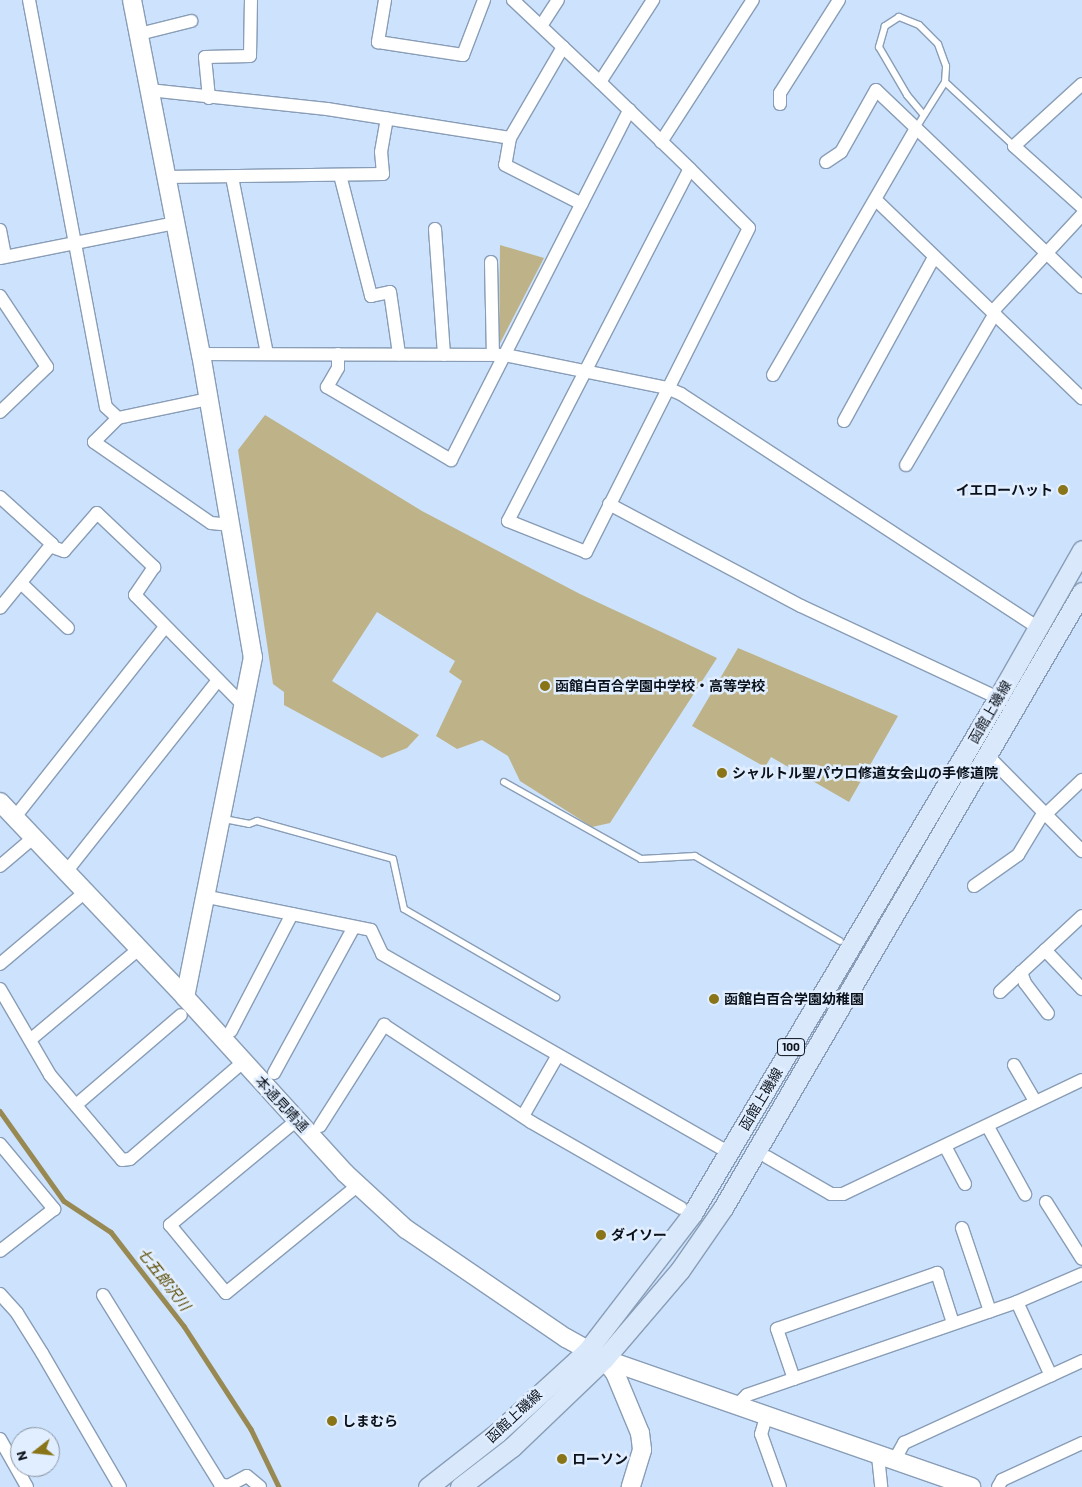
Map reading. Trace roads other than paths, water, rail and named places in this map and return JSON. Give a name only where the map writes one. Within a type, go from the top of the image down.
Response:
[{"type":"main road","name":"函館上磯線","points":[[428,1487],[596,1355],[692,1214],[998,698],[1082,552]]},
{"type":"main road","name":"函館上磯線","points":[[460,1487],[512,1447],[596,1355],[680,1270],[723,1208],[1082,592]]},
{"type":"street","points":[[29,0],[106,407],[118,418]]},
{"type":"street","points":[[132,0],[201,354],[253,657],[224,819],[186,997]]},
{"type":"street","points":[[209,98],[206,57],[250,56],[251,0]]},
{"type":"street","points":[[385,0],[378,42],[463,55],[484,0]]},
{"type":"street","points":[[514,0],[690,169],[749,228],[586,552],[508,521],[690,169]]},
{"type":"street","points":[[542,26],[558,0]]},
{"type":"street","points":[[600,82],[653,0]]},
{"type":"street","points":[[661,142],[754,0]]},
{"type":"street","points":[[780,104],[780,93],[839,0]]},
{"type":"street","points":[[139,34],[191,21]]},
{"type":"street","points":[[564,47],[510,138],[505,165],[582,204]]},
{"type":"street","points":[[1082,84],[1014,146],[1082,207]]},
{"type":"street","points":[[149,90],[209,98],[327,109],[510,138]]},
{"type":"street","points":[[826,162],[841,152],[876,90],[1048,252],[1082,287]]},
{"type":"street","points":[[338,354],[338,368],[327,387],[451,460],[499,355],[582,204],[629,110]]},
{"type":"street","points":[[166,177],[383,174],[381,152],[386,119]]},
{"type":"street","points":[[774,375],[916,128]]},
{"type":"street","points":[[340,175],[371,296],[390,292],[399,354]]},
{"type":"street","points":[[232,177],[267,354]]},
{"type":"street","points":[[876,200],[1082,398]]},
{"type":"street","points":[[906,465],[994,312],[1082,215]]},
{"type":"street","points":[[0,230],[2,256],[175,223]]},
{"type":"street","points":[[435,229],[444,354]]},
{"type":"street","points":[[844,421],[934,257]]},
{"type":"street","points":[[491,262],[499,355]]},
{"type":"street","points":[[0,296],[47,367],[0,412]]},
{"type":"street","points":[[201,354],[499,355],[585,370],[667,388],[681,394],[1038,628]]},
{"type":"street","points":[[209,399],[118,418],[94,442],[211,523],[231,525]]},
{"type":"street","points":[[0,497],[52,544],[21,583],[2,603]]},
{"type":"street","points":[[609,504],[801,606],[998,698]]},
{"type":"street","points":[[50,546],[64,551],[97,512],[154,567],[135,595],[245,707]]},
{"type":"street","points":[[21,583],[68,628]]},
{"type":"street","points":[[15,818],[165,627]]},
{"type":"street","points":[[66,872],[218,680]]},
{"type":"street","points":[[988,756],[1082,851]]},
{"type":"street","points":[[974,886],[1018,855],[1045,813],[1082,780]]},
{"type":"street","name":"本通見晴通","points":[[0,802],[186,997],[357,1186],[406,1229],[596,1355]]},
{"type":"street","points":[[0,866],[33,838]]},
{"type":"street","points":[[0,964],[84,892]]},
{"type":"street","points":[[208,897],[371,930],[382,954],[721,1148]]},
{"type":"street","points":[[231,1031],[292,914]]},
{"type":"street","points":[[1000,992],[1082,916]]},
{"type":"street","points":[[274,1073],[354,926]]},
{"type":"street","points":[[30,1040],[139,949]]},
{"type":"street","points":[[1045,950],[1082,989]]},
{"type":"street","points":[[1021,972],[1025,983],[1048,1013]]},
{"type":"street","points":[[0,989],[50,1075],[122,1160],[130,1159],[243,1062]]},
{"type":"street","points":[[76,1105],[181,1015]]},
{"type":"street","points":[[320,1126],[384,1025],[523,1116],[681,1208]]},
{"type":"street","points":[[523,1116],[558,1055]]},
{"type":"street","points":[[1014,1065],[1035,1101]]},
{"type":"street","points":[[767,1157],[836,1196],[864,1186],[988,1127],[1035,1101],[1082,1080]]},
{"type":"street","points":[[297,1120],[170,1225],[226,1293],[357,1186]]},
{"type":"street","points":[[988,1127],[1025,1194]]},
{"type":"street","points":[[0,1251],[54,1209],[1,1145]]},
{"type":"street","points":[[945,1146],[965,1184]]},
{"type":"street","points":[[1046,1202],[1082,1259]]},
{"type":"street","points":[[962,1228],[990,1310]]},
{"type":"street","points":[[794,1379],[776,1329],[936,1273],[953,1323]]},
{"type":"street","points":[[735,1406],[747,1395],[1017,1302],[1082,1274]]},
{"type":"street","points":[[0,1294],[16,1312],[42,1353],[120,1487]]},
{"type":"street","points":[[103,1294],[220,1484],[228,1486],[247,1476],[260,1487]]},
{"type":"street","points":[[1017,1302],[1051,1376]]},
{"type":"street","points":[[596,1355],[766,1417],[971,1487]]},
{"type":"street","points":[[596,1355],[615,1373],[640,1433],[642,1450],[631,1487]]},
{"type":"street","points":[[881,1487],[886,1459],[904,1443],[1082,1361]]},
{"type":"street","points":[[766,1417],[761,1434],[780,1487]]},
{"type":"street","points":[[0,1439],[27,1487]]},
{"type":"street","points":[[998,1487],[1002,1480],[1082,1443]]},
{"type":"lane","points":[[916,128],[923,114],[945,82],[946,66],[938,44],[919,24],[906,17],[892,20],[878,42],[880,53],[923,114]]},
{"type":"lane","points":[[945,82],[1014,146]]},
{"type":"lane","points":[[504,782],[642,858],[695,856],[840,941]]},
{"type":"lane","points":[[224,819],[249,824],[256,821],[393,859],[404,909],[556,997]]},
{"type":"waterway","name":"七五郎沢川","points":[[0,1111],[64,1201],[111,1232],[184,1326],[251,1429],[279,1487]]},
{"type":"place","name":"イエローハット","points":[[1063,490]]},
{"type":"place","name":"函館白百合学園中学校・高等学校","points":[[545,686]]},
{"type":"place","name":"シャルトル聖パウロ修道女会山の手修道院","points":[[722,773]]},
{"type":"place","name":"函館白百合学園幼稚園","points":[[714,999]]},
{"type":"place","name":"ダイソー","points":[[601,1235]]},
{"type":"place","name":"しまむら","points":[[332,1421]]},
{"type":"place","name":"ローソン","points":[[562,1459]]}]
